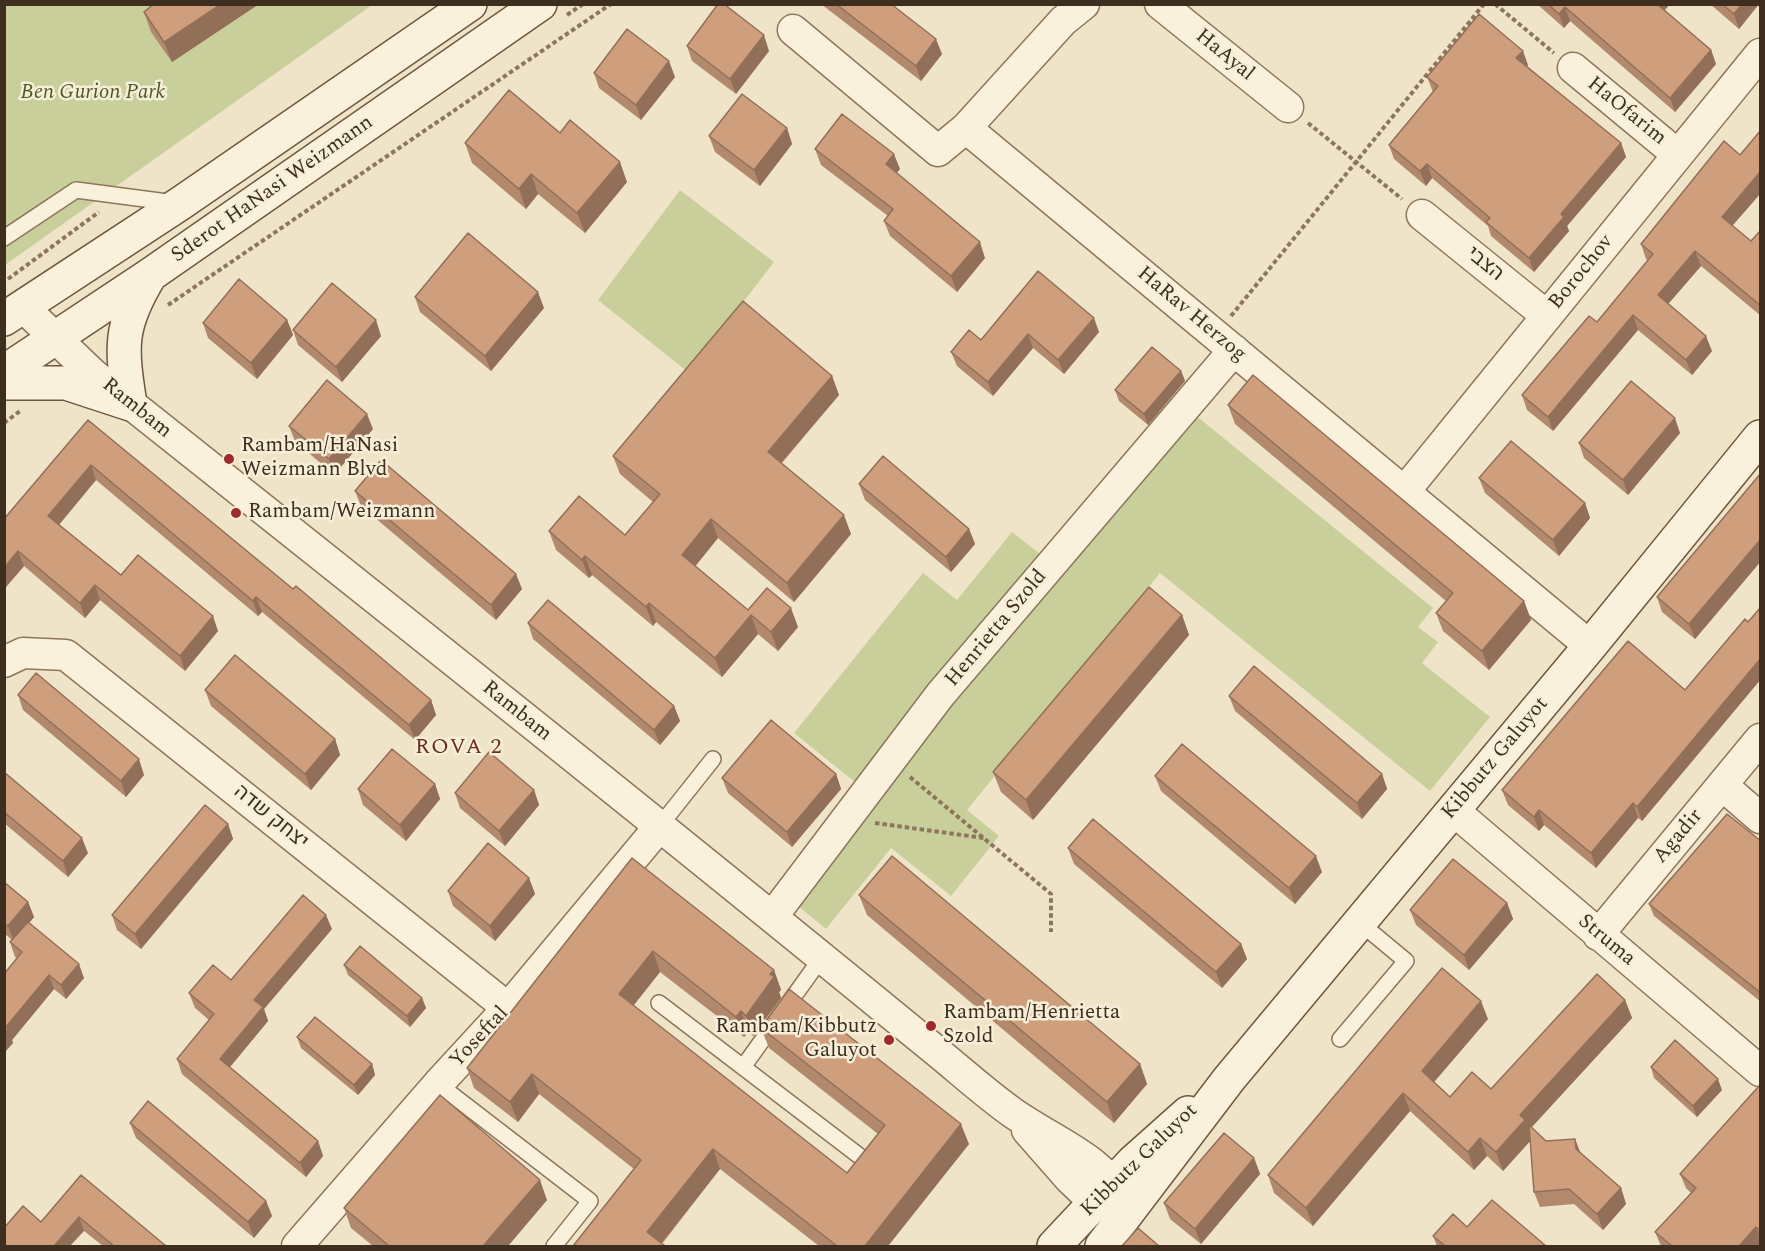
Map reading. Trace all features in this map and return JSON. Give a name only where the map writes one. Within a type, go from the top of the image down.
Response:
[{"type":"street","name":"Sderot HaNasi Weizmann","points":[[10,302],[181,203],[470,4]]},
{"type":"street","name":"Sderot HaNasi Weizmann","points":[[4,372],[150,275],[540,4]]},
{"type":"street","points":[[792,30],[938,152],[966,128],[1064,21],[1084,4]]},
{"type":"street","name":"HaAyal","points":[[1160,4],[1288,106]]},
{"type":"street","name":"Borochov","points":[[1404,492],[1761,54]]},
{"type":"street","name":"HaOfarim","points":[[1573,68],[1678,155]]},
{"type":"street","name":"HaRav Herzog","points":[[966,128],[1590,646]]},
{"type":"street","name":"הצבי","points":[[1422,215],[1547,316]]},
{"type":"street","points":[[4,383],[66,383],[130,404],[123,354],[126,327],[133,305],[150,275]]},
{"type":"street","name":"Rambam","points":[[10,302],[130,404],[822,957],[1014,1114],[1058,1138],[1104,1192],[1131,1211]]},
{"type":"street","name":"Henrietta Szold","points":[[772,917],[940,695],[1224,343]]},
{"type":"street","name":"Kibbutz Galuyot","points":[[1102,1246],[1131,1211],[1228,1079],[1590,646],[1761,437]]},
{"type":"street","name":"יצחק שדה","points":[[14,657],[66,655],[508,1008]]},
{"type":"street","name":"Agadir","points":[[1598,935],[1761,739]]},
{"type":"street","points":[[1722,785],[1761,818]]},
{"type":"street","name":"Struma","points":[[1453,810],[1761,1071]]},
{"type":"street","name":"Yoseftal","points":[[297,1246],[438,1084],[508,1008],[659,827]]},
{"type":"street","name":"Kibbutz Galuyot","points":[[1054,1246],[1104,1192],[1160,1137],[1228,1079]]},
{"type":"lane","points":[[4,238],[76,190],[181,203]]},
{"type":"lane","points":[[659,827],[713,759]]},
{"type":"lane","points":[[1340,1039],[1406,961],[1359,922]]},
{"type":"lane","points":[[743,1067],[822,957]]},
{"type":"lane","points":[[659,1003],[862,1158]]},
{"type":"lane","points":[[438,1084],[590,1201],[554,1246]]},
{"type":"path","points":[[164,307],[183,297],[611,4]]},
{"type":"path","points":[[1224,343],[1355,161],[1484,4]]},
{"type":"path","points":[[1495,4],[1573,68]]},
{"type":"path","points":[[1288,106],[1422,215]]},
{"type":"path","points":[[10,302],[121,196]]},
{"type":"path","points":[[890,760],[1051,894],[1051,932]]},
{"type":"path","points":[[845,819],[984,838]]},
{"type":"green space","name":"Ben Gurion Park","points":[[5,5],[372,5],[5,265]]},
{"type":"green space","points":[[680,190],[774,262],[689,373],[598,300]]},
{"type":"green space","points":[[1189,410],[1433,608],[1418,627],[1438,642],[1422,663],[1490,717],[1430,791],[1160,573],[967,810],[999,836],[951,896],[891,848],[826,929],[791,900]]},
{"type":"green space","points":[[1012,532],[1044,557],[860,786],[794,733],[923,573],[957,600]]},
{"type":"building","points":[[154,4],[221,4],[164,42],[144,12]]},
{"type":"building","points":[[718,4],[724,4],[764,35],[730,79],[687,46]]},
{"type":"building","points":[[836,4],[891,4],[936,39],[916,66]]},
{"type":"building","points":[[1548,4],[1657,4],[1711,50],[1670,98],[1565,7],[1559,14]]},
{"type":"building","points":[[1722,4],[1742,4],[1734,14]]},
{"type":"building","points":[[1479,14],[1523,51],[1516,58],[1621,143],[1561,214],[1564,217],[1529,258],[1486,222],[1490,218],[1427,164],[1420,171],[1389,145],[1438,86],[1427,77]]},
{"type":"building","points":[[627,29],[669,61],[636,105],[594,73]]},
{"type":"building","points":[[509,90],[560,133],[570,120],[620,162],[577,213],[531,174],[519,189],[465,143]]},
{"type":"building","points":[[742,94],[787,128],[754,170],[709,136]]},
{"type":"building","points":[[842,114],[894,154],[886,164],[980,242],[951,276],[884,221],[893,209],[815,149]]},
{"type":"building","points":[[1761,130],[1761,171],[1722,217],[1751,241],[1761,230],[1761,306],[1695,251],[1658,295],[1706,336],[1686,360],[1633,315],[1548,417],[1522,395],[1589,316],[1597,322],[1653,254],[1641,244],[1724,141],[1740,155]]},
{"type":"building","points":[[468,233],[538,292],[485,356],[415,297]]},
{"type":"building","points":[[1038,271],[1094,318],[1058,360],[1028,334],[988,382],[951,352],[969,330],[981,340]]},
{"type":"building","points":[[239,279],[287,320],[251,363],[203,323]]},
{"type":"building","points":[[332,283],[376,320],[336,367],[293,330]]},
{"type":"building","points":[[743,301],[832,376],[768,452],[844,515],[787,583],[711,519],[682,555],[748,610],[767,588],[791,608],[771,632],[751,615],[715,658],[649,603],[646,607],[585,556],[582,560],[549,531],[579,496],[625,535],[660,494],[613,456]]},
{"type":"building","points":[[1152,347],[1181,371],[1144,414],[1115,390]]},
{"type":"building","points":[[1253,375],[1524,601],[1482,651],[1436,613],[1453,593],[1228,405]]},
{"type":"building","points":[[327,380],[367,414],[329,459],[289,426]]},
{"type":"building","points":[[1631,381],[1675,418],[1623,480],[1579,443]]},
{"type":"building","points":[[88,420],[293,589],[296,586],[431,700],[409,725],[256,597],[253,601],[91,465],[48,516],[121,575],[138,555],[213,616],[180,656],[95,585],[80,603],[18,551],[4,568],[4,519]]},
{"type":"building","points":[[1511,441],[1585,503],[1553,540],[1479,478]]},
{"type":"building","points":[[883,456],[969,529],[946,557],[859,484]]},
{"type":"building","points":[[381,460],[516,574],[491,605],[355,491]]},
{"type":"building","points":[[1761,473],[1761,539],[1689,624],[1657,597]]},
{"type":"building","points":[[1149,587],[1182,615],[1026,800],[993,772]]},
{"type":"building","points":[[548,600],[674,706],[654,730],[528,623]]},
{"type":"building","points":[[1761,607],[1761,658],[1637,807],[1633,803],[1591,853],[1539,810],[1534,817],[1502,790],[1628,641],[1685,690],[1745,619],[1748,622]]},
{"type":"building","points":[[235,655],[335,739],[305,774],[205,690]]},
{"type":"building","points":[[1254,666],[1382,774],[1357,803],[1229,696]]},
{"type":"building","points":[[36,673],[139,759],[121,781],[18,695]]},
{"type":"building","points":[[771,720],[836,774],[787,832],[722,778]]},
{"type":"building","points":[[1182,744],[1316,856],[1289,888],[1155,776]]},
{"type":"building","points":[[392,749],[435,784],[400,825],[358,789]]},
{"type":"building","points":[[489,752],[534,790],[499,831],[455,793]]},
{"type":"building","points":[[4,772],[82,838],[63,861],[4,812]]},
{"type":"building","points":[[205,805],[228,824],[135,934],[112,915]]},
{"type":"building","points":[[1727,814],[1761,841],[1761,993],[1649,904]]},
{"type":"building","points":[[1093,819],[1241,944],[1216,972],[1068,848]]},
{"type":"building","points":[[488,843],[529,878],[490,926],[448,891]]},
{"type":"building","points":[[892,856],[1140,1064],[1107,1102],[859,895]]},
{"type":"building","points":[[632,858],[774,970],[770,974],[774,977],[746,1016],[741,1011],[736,1017],[653,951],[619,994],[847,1173],[885,1125],[761,1028],[789,989],[961,1124],[865,1246],[837,1246],[713,1149],[647,1232],[665,1246],[573,1246],[641,1160],[532,1074],[510,1102],[467,1068]]},
{"type":"building","points":[[1453,859],[1507,903],[1464,955],[1410,910]]},
{"type":"building","points":[[4,882],[28,902],[8,926],[4,923]]},
{"type":"building","points":[[303,895],[326,915],[254,1000],[263,1007],[220,1059],[318,1141],[300,1163],[177,1059],[214,1014],[189,993],[213,965],[231,980]]},
{"type":"building","points":[[28,922],[79,964],[61,985],[49,975],[6,1027],[8,1029],[4,1033],[4,974],[22,952],[10,942]]},
{"type":"building","points":[[360,946],[422,998],[407,1016],[344,965]]},
{"type":"building","points":[[1442,968],[1481,1001],[1422,1071],[1450,1097],[1472,1072],[1491,1089],[1597,974],[1625,1000],[1520,1115],[1525,1120],[1496,1152],[1480,1138],[1468,1152],[1403,1093],[1306,1208],[1268,1175]]},
{"type":"building","points":[[315,1017],[372,1064],[354,1085],[297,1037]]},
{"type":"building","points":[[1675,1040],[1718,1079],[1693,1106],[1651,1067]]},
{"type":"building","points":[[1759,1086],[1761,1088],[1761,1231],[1756,1227],[1739,1246],[1672,1246],[1655,1232],[1696,1188],[1680,1174]]},
{"type":"building","points":[[440,1095],[540,1180],[483,1246],[389,1246],[344,1208]]},
{"type":"building","points":[[148,1101],[266,1201],[248,1222],[130,1123]]},
{"type":"building","points":[[1529,1125],[1546,1141],[1575,1139],[1576,1149],[1621,1188],[1597,1214],[1569,1189],[1534,1192]]},
{"type":"building","points":[[1224,1133],[1254,1158],[1195,1229],[1164,1203]]},
{"type":"building","points":[[81,1175],[166,1246],[114,1246],[79,1217],[54,1246],[4,1246],[4,1228],[23,1206],[41,1222]]},
{"type":"building","points":[[1492,1200],[1546,1246],[1445,1246],[1433,1236],[1453,1214],[1467,1227]]},
{"type":"building","points":[[1138,1228],[1159,1246],[1122,1246]]},
{"type":"place","name":"Rambam/HaNasi Weizmann Blvd","points":[[229,459]]},
{"type":"place","name":"Rambam/Weizmann","points":[[236,513]]},
{"type":"place","name":"Rambam/Henrietta Szold","points":[[931,1026]]},
{"type":"place","name":"Rambam/Kibbutz Galuyot","points":[[889,1040]]},
{"type":"district","name":"ROVA 2","points":[[459,749]]}]
